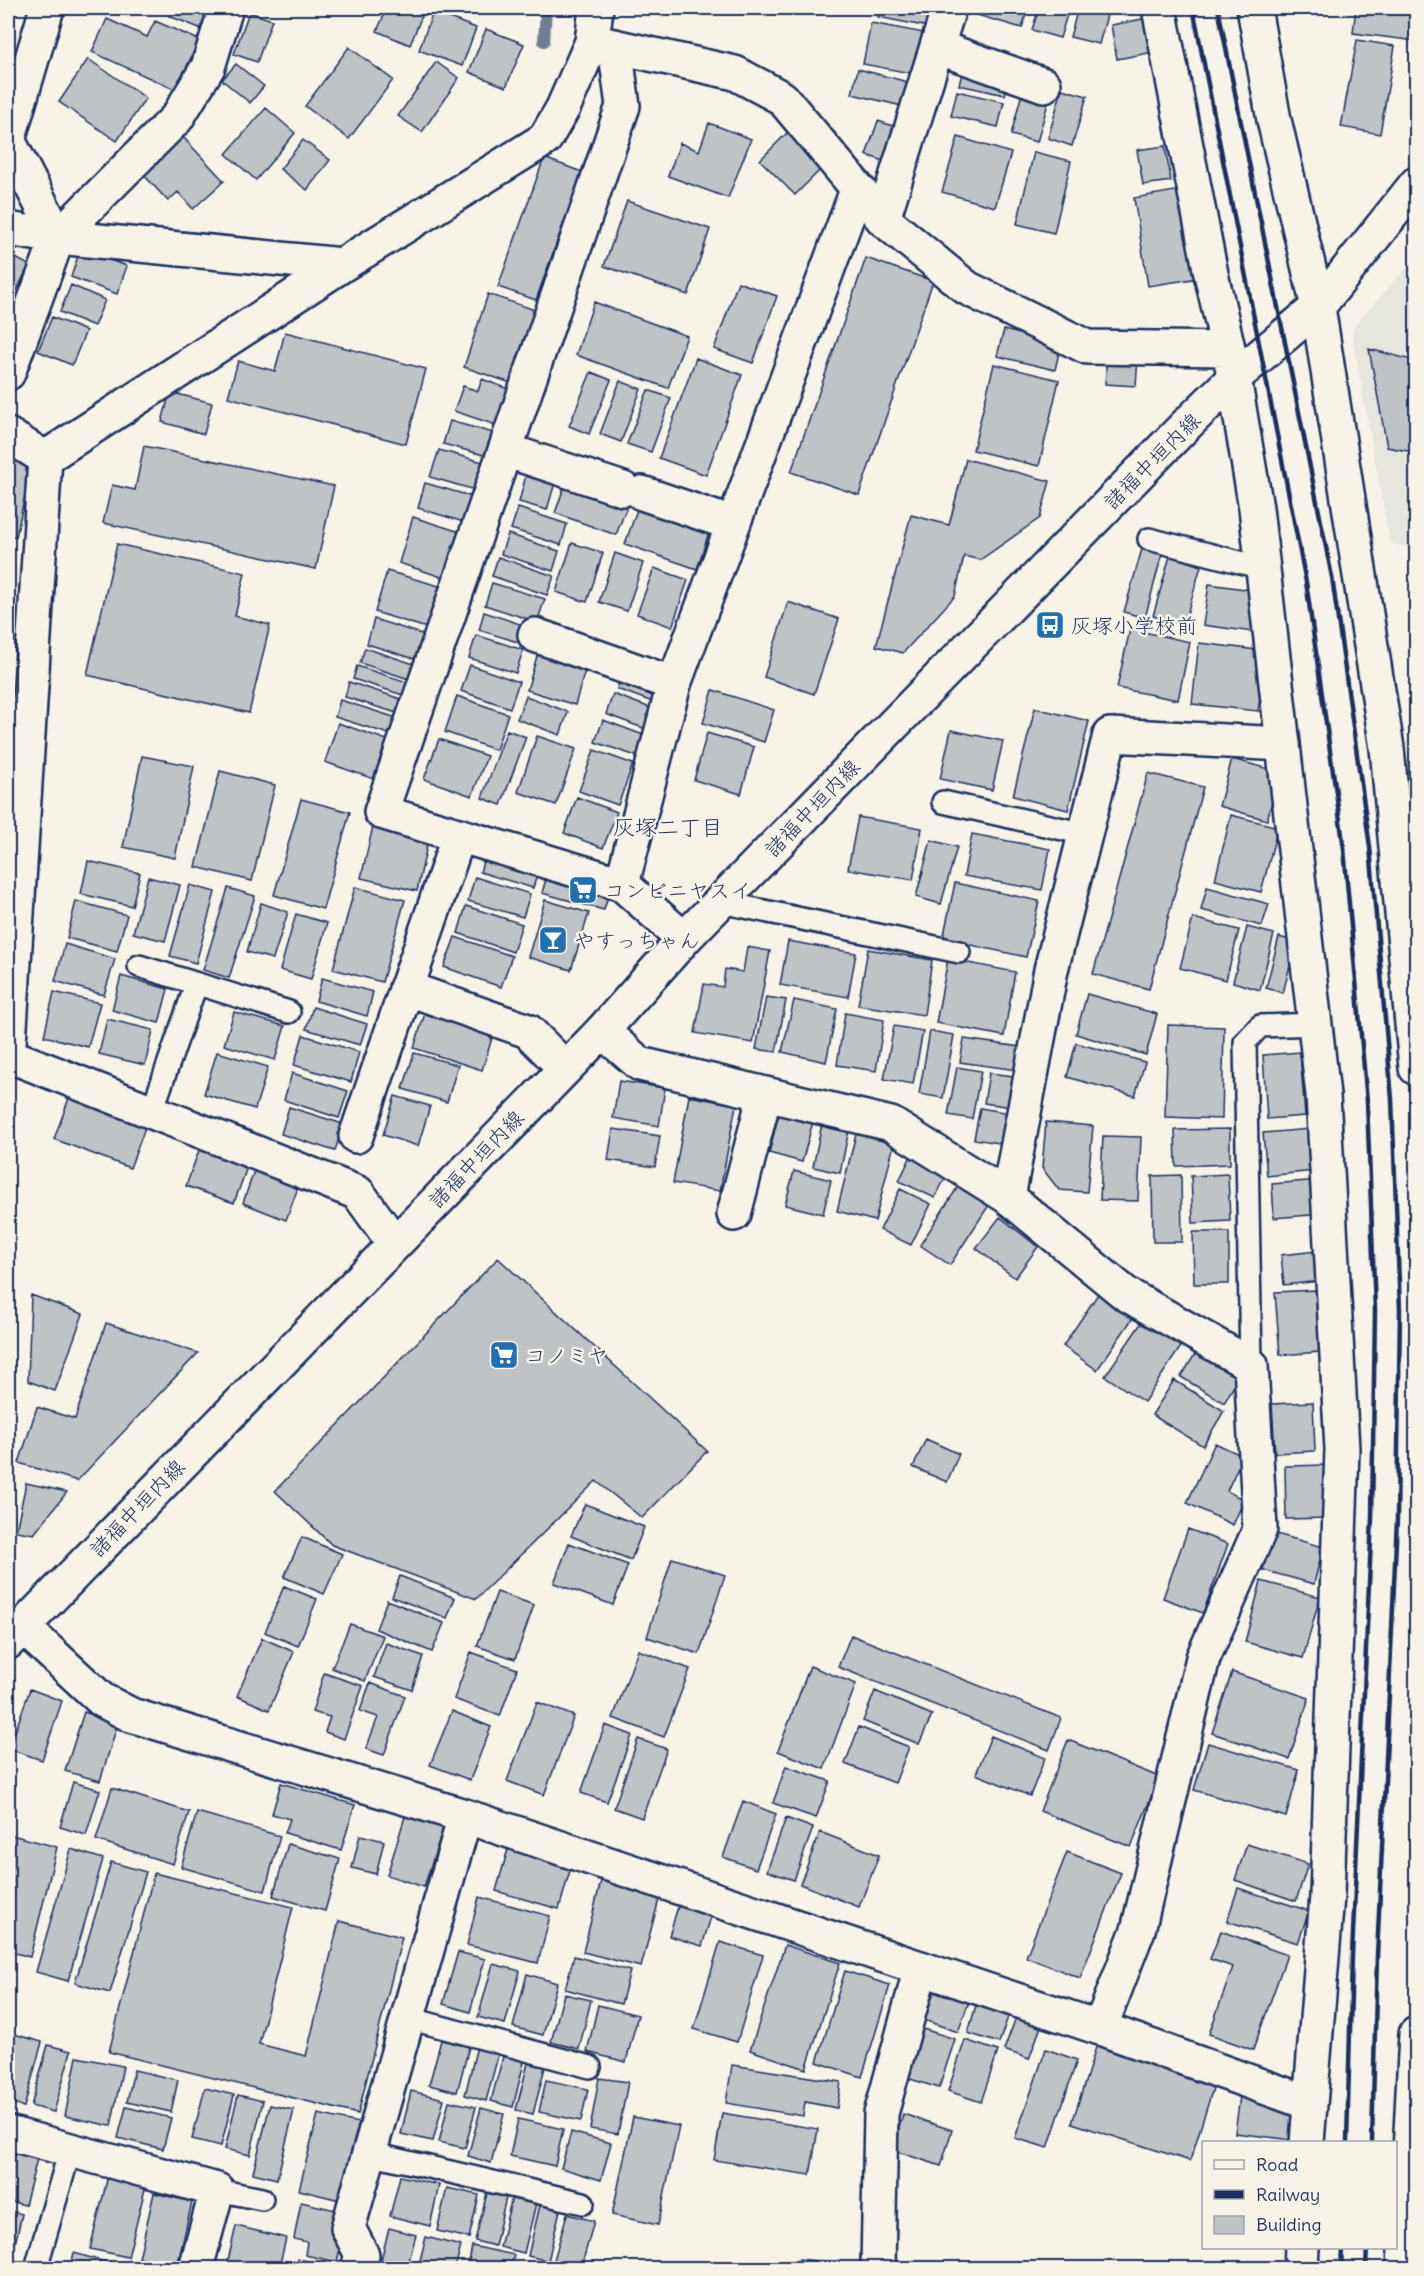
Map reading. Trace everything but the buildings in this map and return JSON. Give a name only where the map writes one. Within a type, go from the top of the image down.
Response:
[{"type":"street","points":[[47,8],[8,140],[58,237]]},
{"type":"street","points":[[8,373],[58,237],[177,118],[208,67],[226,8]]},
{"type":"street","points":[[597,8],[604,44],[623,106],[381,812],[622,884],[684,939]]},
{"type":"street","points":[[883,219],[949,8]]},
{"type":"street","points":[[1159,8],[1231,364],[1263,568],[1323,1095],[1342,1449],[1327,1896],[1307,2141]]},
{"type":"street","points":[[1254,8],[1274,120],[1318,307],[1387,748],[1416,1068]]},
{"type":"street","points":[[604,44],[735,73],[782,98],[856,190],[883,219],[967,288],[1087,347],[1231,364]]},
{"type":"street","points":[[45,458],[342,265],[545,139],[604,44]]},
{"type":"street","points":[[937,47],[1044,85]]},
{"type":"street","name":"諸福中垣内線","points":[[15,1634],[602,1030],[684,939],[1231,364],[1318,307],[1416,184]]},
{"type":"street","points":[[622,884],[674,684],[856,190]]},
{"type":"street","points":[[8,229],[58,237],[342,265]]},
{"type":"street","points":[[8,435],[45,458]]},
{"type":"street","points":[[505,450],[733,524]]},
{"type":"street","points":[[8,1060],[45,458]]},
{"type":"street","points":[[535,635],[674,684]]},
{"type":"street","points":[[1008,1197],[1051,970],[1110,735],[1283,744]]},
{"type":"street","points":[[356,1137],[459,835]]},
{"type":"street","points":[[406,988],[528,1031],[565,1068]]},
{"type":"street","points":[[602,1030],[640,1064],[891,1124],[1008,1197],[1126,1294],[1251,1365],[1260,1529],[1203,1658],[1138,1930],[1100,2028]]},
{"type":"street","points":[[8,1054],[358,1193],[394,1243]]},
{"type":"street","points":[[734,1214],[765,1094]]},
{"type":"street","points":[[15,1634],[102,1700],[131,1715],[465,1816],[1100,2028],[1310,2103]]},
{"type":"street","points":[[358,2268],[362,2255],[348,2228],[465,1816]]},
{"type":"street","points":[[878,2268],[881,2114],[921,1968]]},
{"type":"street","points":[[1404,2268],[1414,2148],[1416,2034]]},
{"type":"street","points":[[8,2133],[217,2190],[196,2268]]},
{"type":"street","points":[[1301,2268],[1302,2249]]},
{"type":"lane","points":[[1149,539],[1263,568]]},
{"type":"lane","points":[[944,802],[1085,834]]},
{"type":"lane","points":[[721,902],[959,952]]},
{"type":"lane","points":[[139,966],[289,1012]]},
{"type":"lane","points":[[152,1111],[196,985]]},
{"type":"lane","points":[[1251,1365],[1245,1042],[1260,1026],[1314,1024]]},
{"type":"lane","points":[[408,2018],[590,2067]]},
{"type":"lane","points":[[36,2268],[70,2150]]},
{"type":"lane","points":[[369,2153],[583,2203]]},
{"type":"lane","points":[[217,2190],[262,2199]]},
{"type":"shaded area","points":[[1416,257],[1416,550],[1390,543],[1352,335],[1355,325]]},
{"type":"waterway","points":[[544,41],[546,8]]},
{"type":"railway","points":[[1193,8],[1306,582],[1344,849],[1367,1101],[1375,1310],[1372,1518],[1352,1955],[1347,2141]]},
{"type":"railway","points":[[1218,8],[1332,577],[1370,847],[1392,1099],[1400,1310],[1397,1519],[1377,1956],[1372,2141]]},
{"type":"railway","points":[[1341,2268],[1342,2249]]},
{"type":"railway","points":[[1366,2268],[1367,2249]]},
{"type":"place","name":"灰塚小学校前","points":[[1050,625]]},
{"type":"place","name":"コンビニヤスイ","points":[[583,890]]},
{"type":"place","name":"やすっちゃん","points":[[553,940]]},
{"type":"place","name":"コノミヤ","points":[[504,1355]]},
{"type":"district","name":"灰塚二丁目","points":[[668,827]]}]
